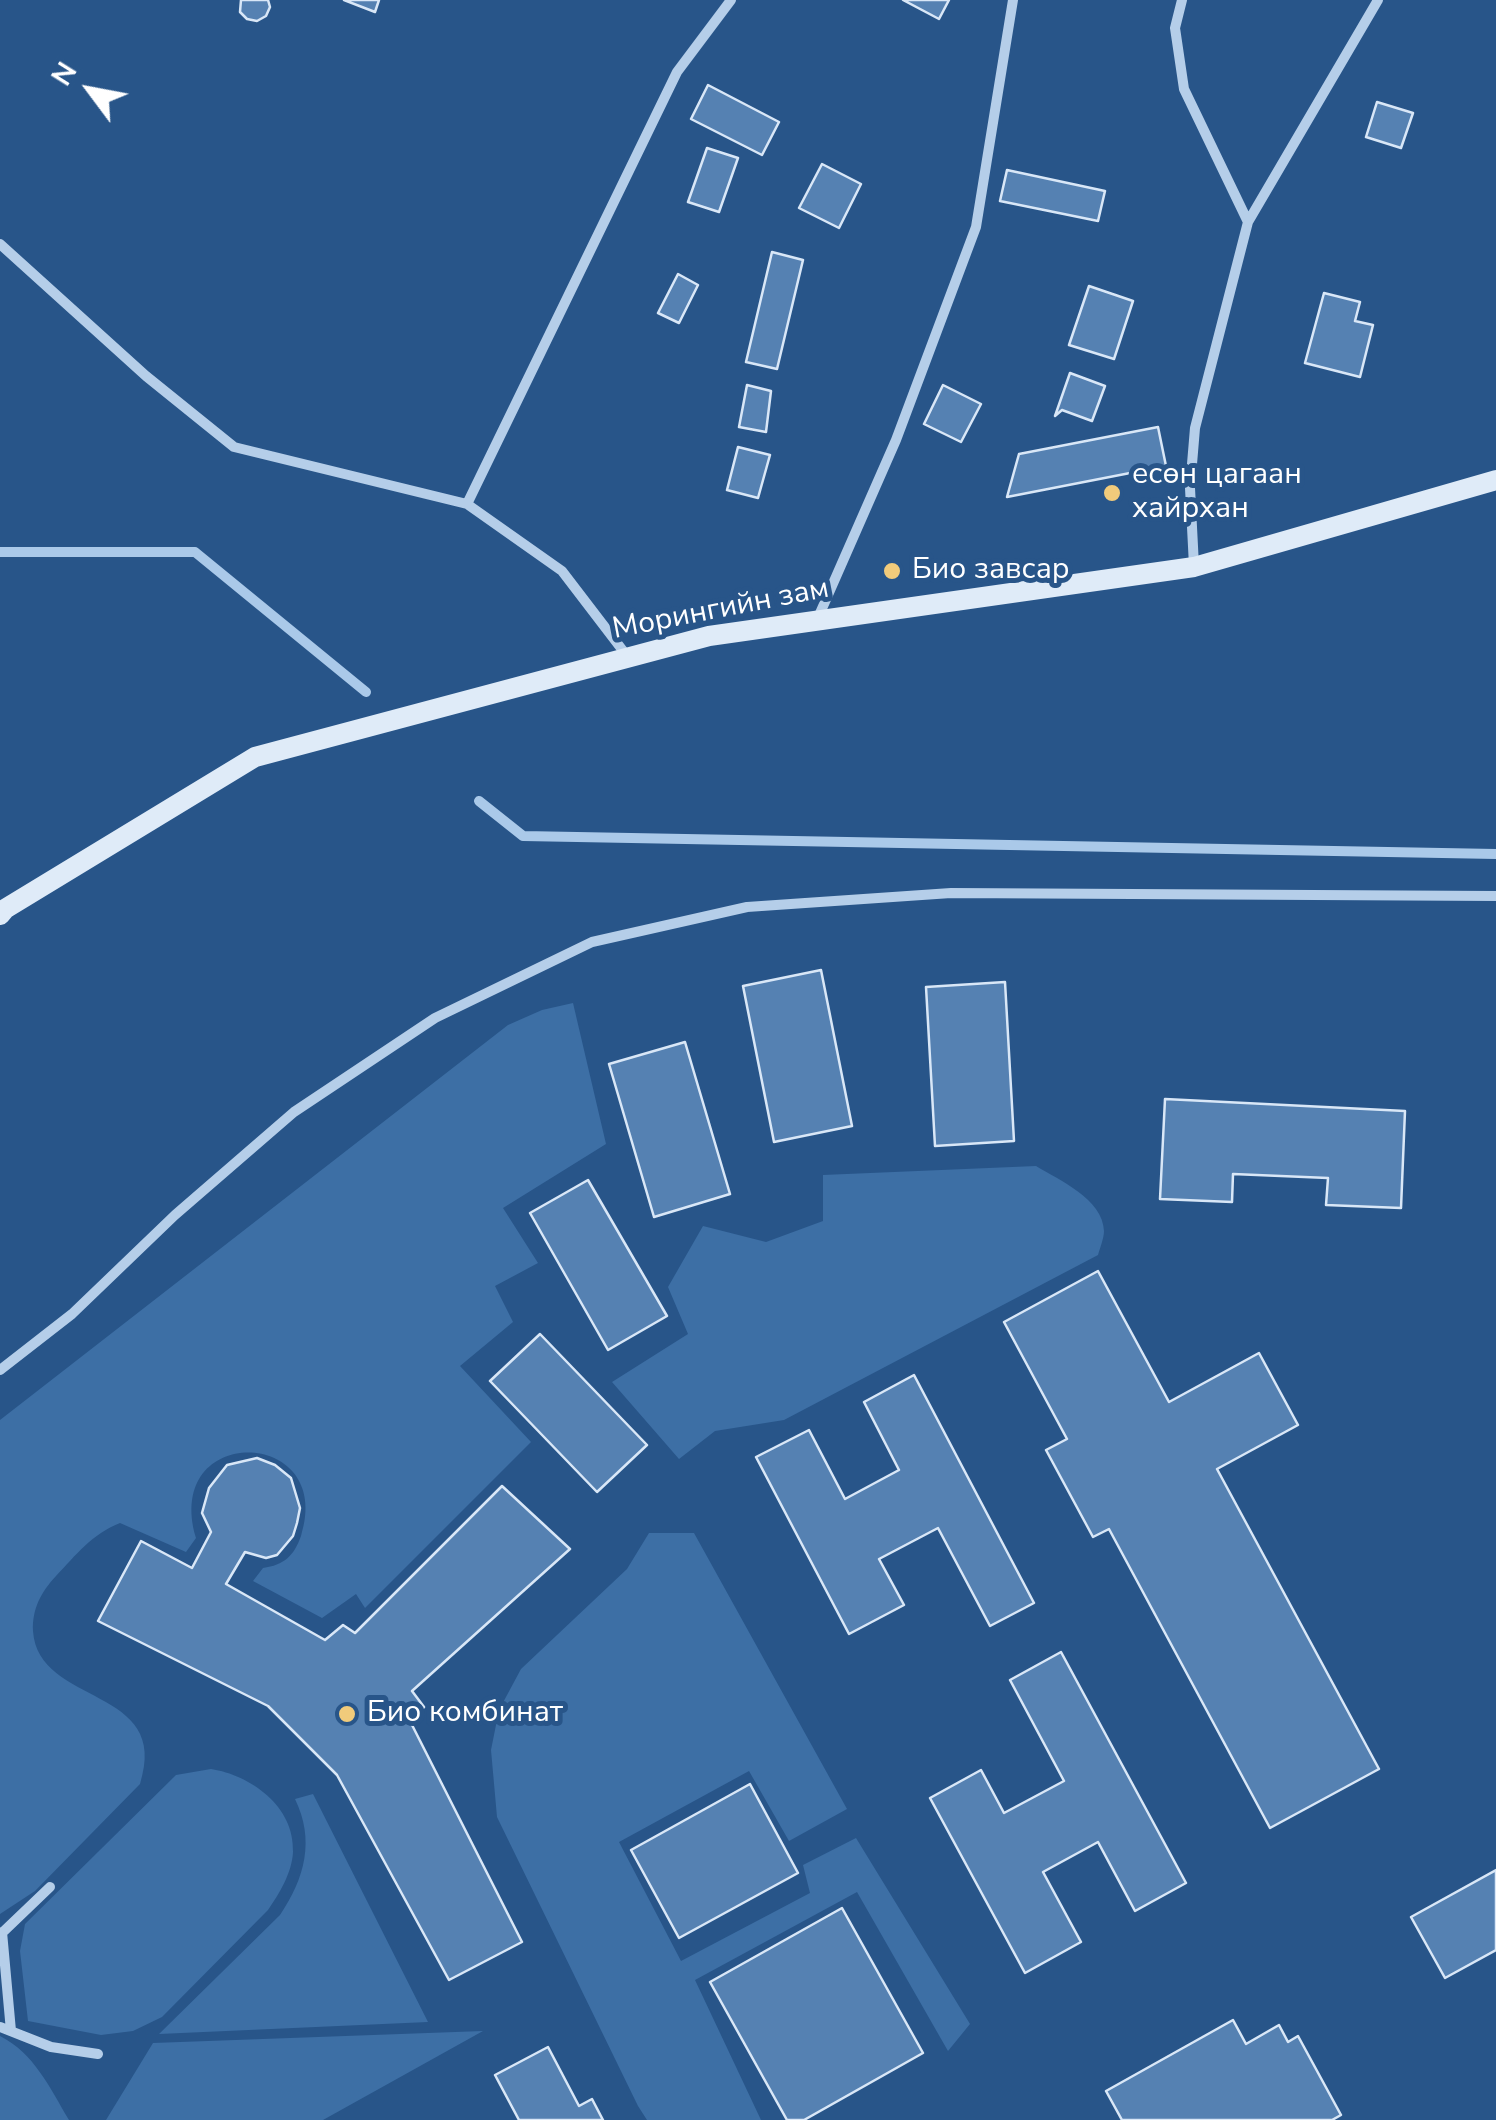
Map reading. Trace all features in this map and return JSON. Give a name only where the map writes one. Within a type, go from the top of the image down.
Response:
[{"type":"main road","name":"Морингийн зам","points":[[0,916],[255,756],[709,636],[1194,567],[1496,480]]},
{"type":"street","points":[[467,504],[678,72],[731,0]]},
{"type":"street","points":[[816,621],[896,440],[976,227],[1012,0]]},
{"type":"street","points":[[1182,0],[1175,28],[1184,89],[1248,222]]},
{"type":"street","points":[[1194,567],[1190,488],[1196,428],[1248,222],[1378,0]]},
{"type":"street","points":[[0,244],[146,376],[234,447],[467,504],[562,571],[628,656]]},
{"type":"street","points":[[0,1370],[72,1314],[176,1214],[294,1112],[434,1018],[592,942],[748,907],[914,895],[1496,896]]},
{"type":"street","points":[[50,1887],[1,1934],[6,2029],[51,2047],[98,2054]]},
{"type":"shaded area","points":[[573,1003],[606,1144],[503,1208],[538,1263],[495,1286],[513,1322],[460,1366],[531,1442],[365,1608],[356,1594],[322,1618],[253,1581],[263,1568],[287,1558],[301,1536],[305,1500],[295,1474],[274,1458],[249,1453],[224,1458],[203,1473],[192,1500],[196,1538],[186,1552],[120,1523],[85,1546],[42,1595],[33,1631],[40,1655],[56,1673],[122,1712],[137,1729],[145,1752],[140,1784],[35,1891],[0,1914],[0,1420],[508,1025],[542,1010]]},
{"type":"shaded area","points":[[1036,1166],[1078,1192],[1096,1209],[1104,1231],[1098,1255],[784,1420],[715,1431],[679,1459],[612,1382],[688,1334],[668,1287],[703,1226],[766,1242],[823,1221],[823,1175]]},
{"type":"shaded area","points":[[649,1533],[694,1533],[847,1809],[789,1841],[749,1771],[619,1842],[681,1961],[810,1893],[803,1865],[856,1838],[970,2024],[948,2051],[857,1892],[695,1980],[761,2120],[647,2120],[638,2106],[497,1817],[491,1750],[499,1710],[521,1669],[627,1569]]},
{"type":"shaded area","points":[[211,1769],[255,1786],[287,1820],[292,1835],[292,1860],[268,1910],[162,2017],[133,2031],[101,2035],[28,2021],[20,1951],[25,1924],[176,1775]]},
{"type":"shaded area","points":[[313,1794],[428,2022],[159,2034],[280,1915],[296,1887],[306,1844],[295,1799]]},
{"type":"shaded area","points":[[483,2031],[323,2120],[106,2120],[153,2043]]},
{"type":"shaded area","points":[[0,2036],[32,2062],[69,2120],[0,2120]]},
{"type":"building","points":[[241,0],[268,0],[270,7],[266,16],[257,21],[247,19],[240,12]]},
{"type":"building","points":[[344,0],[379,0],[375,12]]},
{"type":"building","points":[[903,0],[949,0],[939,19]]},
{"type":"building","points":[[708,85],[779,122],[762,155],[691,119]]},
{"type":"building","points":[[1377,102],[1413,113],[1401,148],[1366,137]]},
{"type":"building","points":[[707,148],[738,158],[719,212],[688,202]]},
{"type":"building","points":[[822,164],[861,184],[839,228],[799,208]]},
{"type":"building","points":[[1007,170],[1105,191],[1098,221],[1000,201]]},
{"type":"building","points":[[772,252],[803,260],[777,369],[746,362]]},
{"type":"building","points":[[678,274],[698,285],[679,323],[658,313]]},
{"type":"building","points":[[1089,286],[1133,301],[1114,359],[1069,345]]},
{"type":"building","points":[[1324,293],[1360,302],[1355,321],[1373,325],[1360,377],[1305,363]]},
{"type":"building","points":[[1070,373],[1105,386],[1092,421],[1062,410],[1055,416]]},
{"type":"building","points":[[747,385],[771,391],[766,432],[739,427]]},
{"type":"building","points":[[943,385],[981,404],[961,442],[924,424]]},
{"type":"building","points":[[1158,427],[1166,466],[1007,497],[1019,454]]},
{"type":"building","points":[[738,447],[770,455],[758,498],[727,490]]},
{"type":"building","points":[[821,970],[852,1126],[774,1142],[743,986]]},
{"type":"building","points":[[1005,982],[1014,1141],[935,1146],[926,987]]},
{"type":"building","points":[[685,1042],[730,1194],[654,1217],[609,1064]]},
{"type":"building","points":[[1165,1099],[1405,1111],[1401,1208],[1326,1205],[1328,1178],[1233,1174],[1232,1202],[1160,1199]]},
{"type":"building","points":[[588,1180],[667,1316],[608,1350],[530,1213]]},
{"type":"building","points":[[1098,1271],[1169,1402],[1259,1353],[1298,1425],[1217,1469],[1379,1769],[1270,1828],[1109,1529],[1093,1537],[1046,1450],[1067,1439],[1004,1322]]},
{"type":"building","points":[[540,1334],[647,1445],[597,1492],[490,1381]]},
{"type":"building","points":[[914,1375],[1034,1603],[990,1626],[938,1528],[879,1559],[904,1605],[849,1634],[756,1457],[809,1430],[845,1499],[899,1470],[864,1402]]},
{"type":"building","name":"Био комбинат","points":[[257,1458],[275,1465],[291,1478],[300,1508],[297,1523],[293,1536],[277,1555],[266,1558],[245,1552],[226,1584],[325,1640],[343,1625],[355,1633],[502,1486],[570,1549],[412,1691],[424,1707],[410,1721],[522,1942],[449,1980],[337,1775],[268,1706],[98,1621],[141,1541],[192,1568],[211,1532],[202,1513],[209,1488],[227,1465]]},
{"type":"building","points":[[1061,1652],[1186,1883],[1135,1911],[1098,1842],[1043,1872],[1081,1942],[1025,1973],[930,1798],[981,1770],[1004,1813],[1064,1781],[1010,1680]]},
{"type":"building","points":[[750,1784],[798,1873],[679,1938],[631,1850]]},
{"type":"building","points":[[1496,1870],[1496,1950],[1445,1978],[1411,1917]]},
{"type":"building","points":[[842,1908],[923,2053],[804,2120],[787,2120],[710,1982]]},
{"type":"building","points":[[1233,2020],[1246,2044],[1279,2025],[1288,2042],[1298,2036],[1341,2115],[1332,2120],[1122,2120],[1106,2091]]},
{"type":"building","points":[[548,2047],[579,2106],[592,2099],[603,2120],[519,2120],[495,2075]]},
{"type":"waterway","points":[[0,552],[195,552],[366,692]]},
{"type":"waterway","points":[[479,801],[523,836],[1496,854]]},
{"type":"place","name":"есөн цагаан хайрхан","points":[[1112,493]]},
{"type":"place","name":"Био завсар","points":[[892,571]]},
{"type":"place","name":"Био комбинат","points":[[347,1714]]}]
